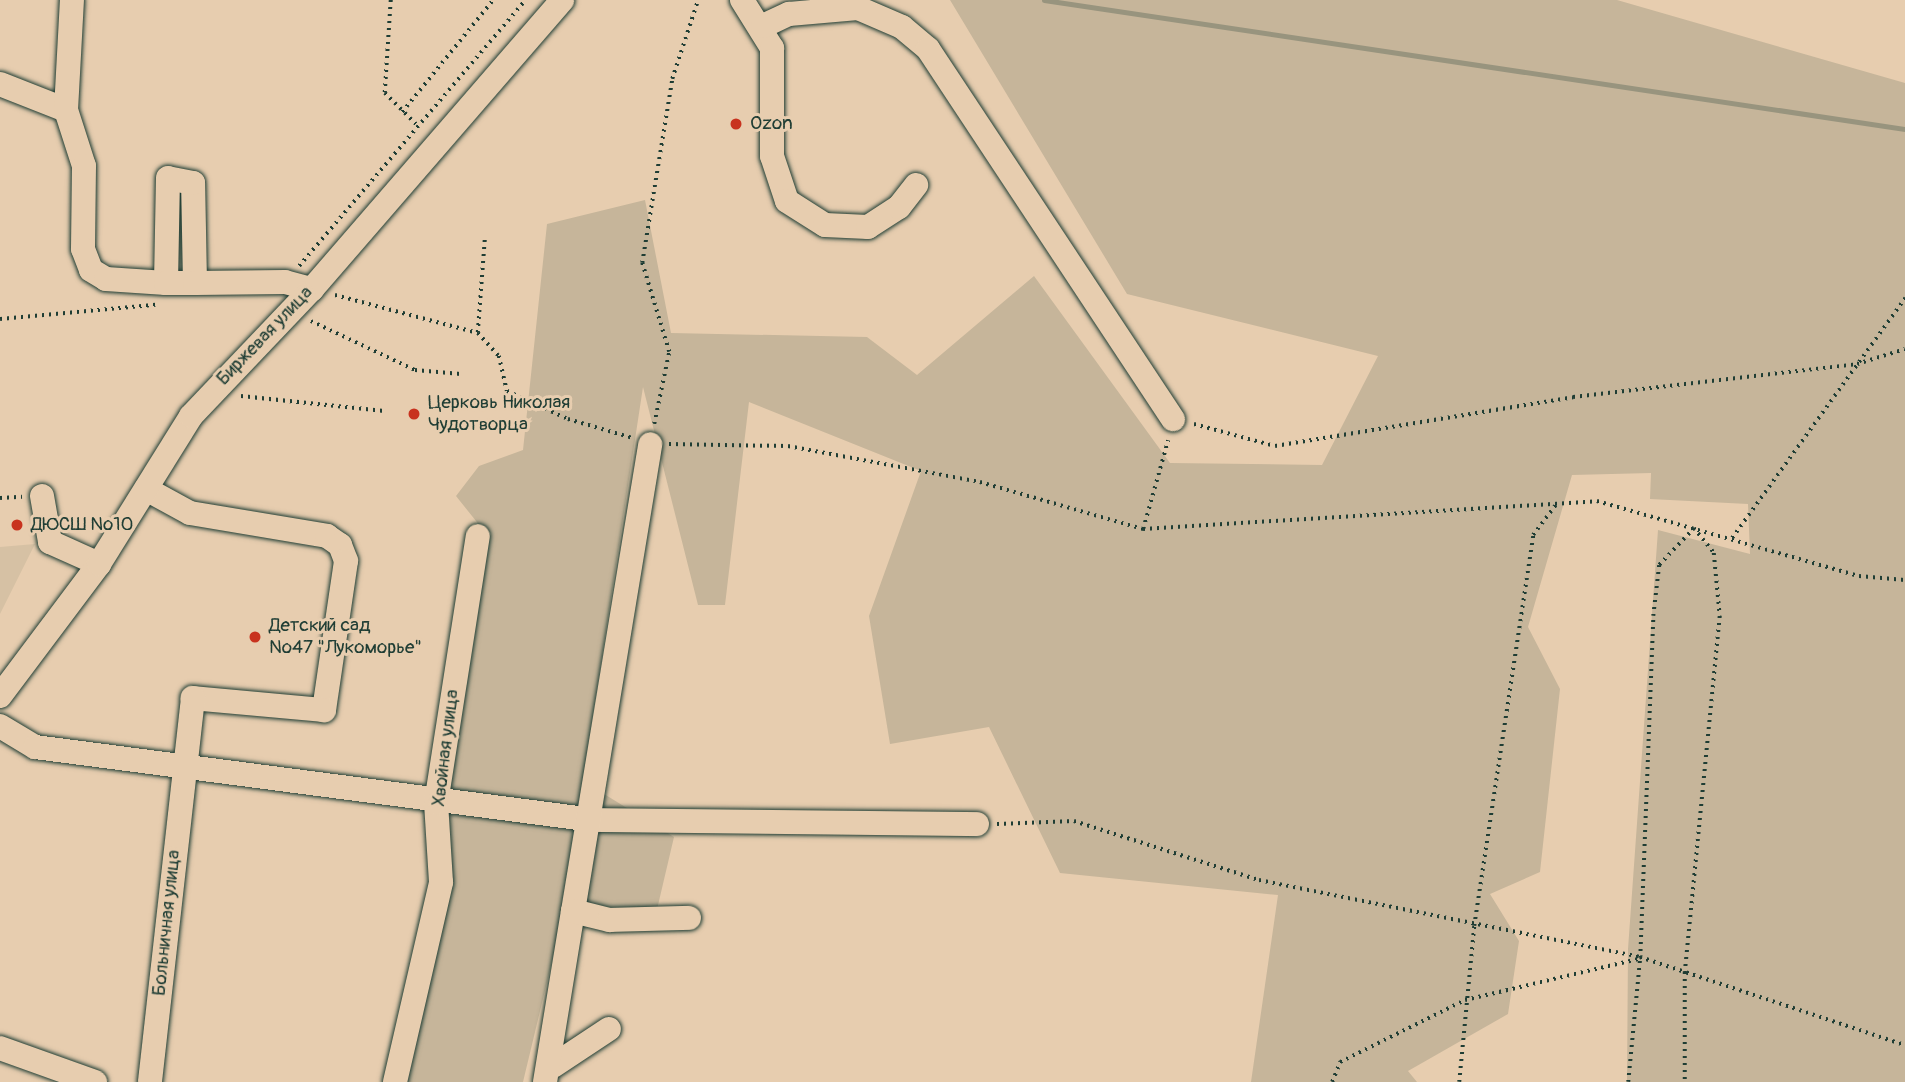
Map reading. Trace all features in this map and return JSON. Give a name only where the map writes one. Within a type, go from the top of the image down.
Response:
[{"type":"street","points":[[72,0],[66,110],[84,166],[83,249],[91,270],[106,279],[163,294],[195,283],[285,282],[312,289]]},
{"type":"street","name":"Биржевая улица","points":[[0,696],[99,564],[211,392],[312,289],[562,0]]},
{"type":"street","points":[[742,0],[763,26],[776,70],[772,156],[787,201],[825,225],[868,227],[900,207],[916,185]]},
{"type":"street","points":[[763,26],[789,14],[859,8],[901,27],[928,49],[1174,419]]},
{"type":"street","points":[[0,84],[66,110]]},
{"type":"street","points":[[163,294],[163,185],[168,178],[189,177],[195,283]]},
{"type":"street","points":[[549,1074],[556,993],[593,820],[650,444]]},
{"type":"street","name":"Больничная улица","points":[[146,489],[198,515],[327,536],[340,545],[346,561],[329,705],[311,712],[193,698],[181,765],[150,1082]]},
{"type":"street","points":[[42,496],[50,542],[99,564]]},
{"type":"street","name":"Хвойная улица","points":[[395,1082],[441,881],[436,803],[478,536]]},
{"type":"street","points":[[0,726],[36,747],[181,765],[436,803],[593,820],[977,824]]},
{"type":"street","points":[[573,911],[610,920],[689,918]]},
{"type":"street","points":[[549,1074],[609,1029]]},
{"type":"street","points":[[0,1048],[95,1082]]},
{"type":"path","points":[[391,0],[385,93],[418,126]]},
{"type":"path","points":[[402,112],[493,0]]},
{"type":"path","points":[[285,282],[525,0]]},
{"type":"path","points":[[650,444],[668,352],[642,263],[672,79],[698,0]]},
{"type":"path","points":[[478,333],[485,240]]},
{"type":"path","points":[[312,289],[478,333],[499,356],[507,391],[568,419],[650,444],[788,446],[980,481],[1143,529],[1597,501],[1859,576],[1905,580]]},
{"type":"path","points":[[0,319],[163,294]]},
{"type":"path","points":[[1732,538],[1905,298]]},
{"type":"path","points":[[292,307],[317,325],[415,370],[461,374]]},
{"type":"path","points":[[1143,529],[1174,419],[1275,446],[1573,397],[1857,364],[1905,349]]},
{"type":"path","points":[[211,392],[384,411]]},
{"type":"path","points":[[1459,1082],[1474,926],[1533,535],[1557,503]]},
{"type":"path","points":[[1628,1082],[1640,958],[1659,565],[1695,528]]},
{"type":"path","points":[[1685,1082],[1685,972],[1720,616],[1714,553],[1695,528]]},
{"type":"path","points":[[977,824],[1074,821],[1259,880],[1640,958],[1905,1045]]},
{"type":"path","points":[[1332,1082],[1340,1062],[1465,1000],[1640,958]]},
{"type":"shaded area","points":[[950,0],[1617,0],[1905,83],[1905,1082],[1627,1082],[1628,949],[1658,530],[1750,554],[1748,504],[1650,499],[1651,473],[1572,475],[1528,627],[1560,689],[1540,872],[1490,894],[1519,941],[1508,1014],[1408,1071],[1417,1082],[1251,1082],[1278,895],[1060,873],[989,727],[890,744],[869,616],[921,471],[749,402],[725,605],[698,605],[643,387],[583,781],[674,837],[655,918],[565,907],[523,1082],[405,1082],[452,880],[448,769],[488,536],[456,496],[479,466],[523,450],[547,224],[645,200],[671,333],[867,337],[917,375],[1034,276],[1170,463],[1322,465],[1378,356],[1127,294]]},
{"type":"shaded area","points":[[35,544],[0,614],[0,547]]},
{"type":"waterway","points":[[1044,0],[1905,129]]},
{"type":"place","name":"Ozon","points":[[736,124]]},
{"type":"place","name":"Церковь Николая Чудотворца","points":[[414,414]]},
{"type":"place","name":"ДЮСШ №10","points":[[17,525]]},
{"type":"place","name":"Детский сад №47 \"Лукоморье\"","points":[[255,637]]}]
